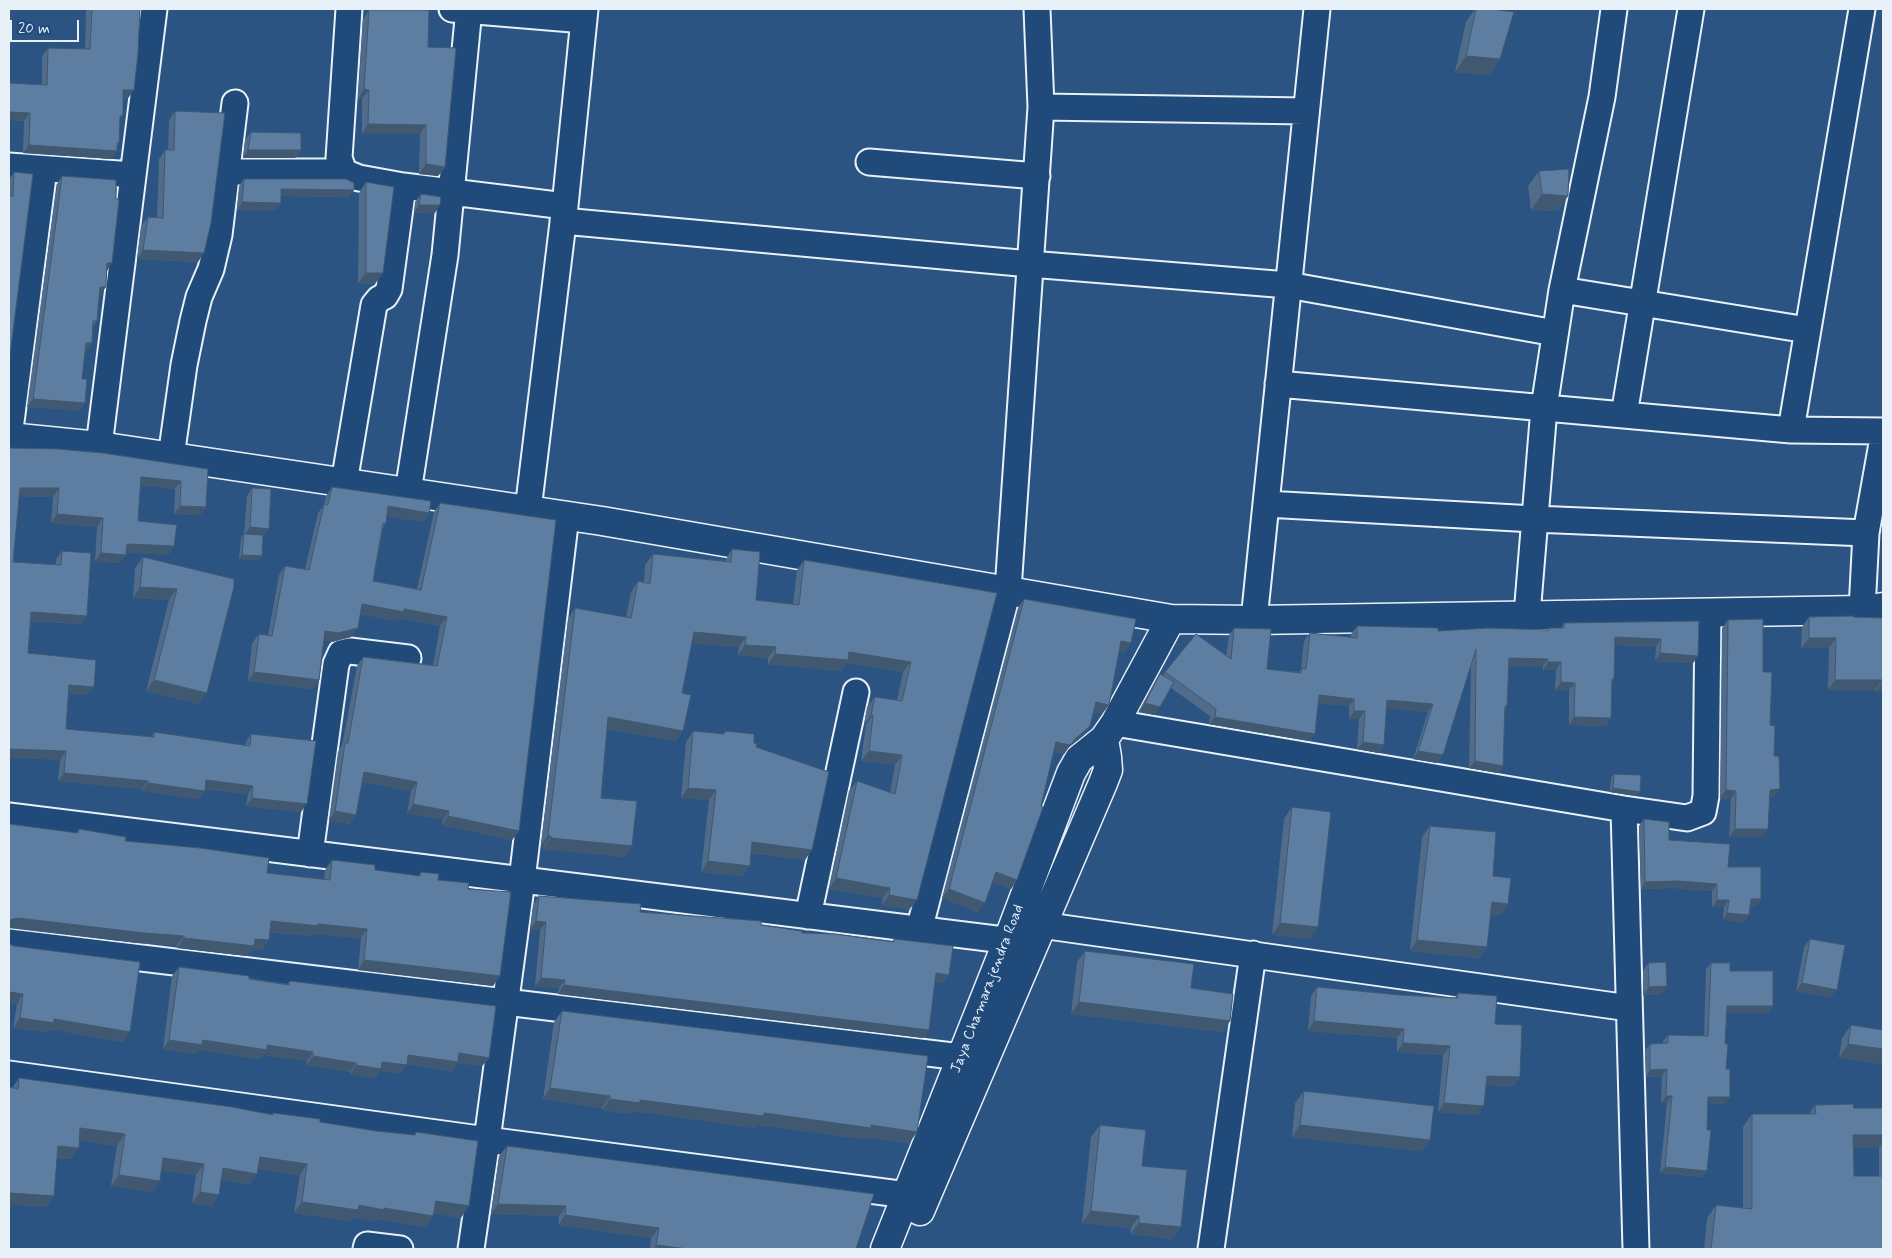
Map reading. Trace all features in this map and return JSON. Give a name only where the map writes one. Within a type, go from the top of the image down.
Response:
[{"type":"main road","points":[[9,437],[99,446],[528,510],[1171,619],[1254,620],[1872,608]]},
{"type":"main road","name":"Jaya Chamarajendra Road","points":[[885,1249],[916,1198],[1027,936],[1071,773],[1079,759],[1109,731],[1171,619]]},
{"type":"main road","name":"Jaya Chamarajendra Road","points":[[902,1249],[916,1198],[962,1057],[1027,936],[1108,770],[1109,731]]},
{"type":"street","points":[[99,446],[154,9]]},
{"type":"street","points":[[344,172],[338,158],[349,9]]},
{"type":"street","points":[[408,492],[445,255],[452,191],[464,9],[584,14],[564,214],[528,510]]},
{"type":"street","points":[[919,930],[1008,590],[1041,107],[1037,9]]},
{"type":"street","points":[[1254,620],[1317,9]]},
{"type":"street","points":[[1527,615],[1544,408],[1562,290],[1602,97],[1614,9]]},
{"type":"street","points":[[1624,415],[1691,9]]},
{"type":"street","points":[[1791,430],[1862,9]]},
{"type":"street","points":[[171,457],[184,365],[199,297],[211,268],[219,235],[235,103]]},
{"type":"street","points":[[1041,107],[1306,111]]},
{"type":"street","points":[[869,162],[1037,176]]},
{"type":"street","points":[[9,166],[133,175]]},
{"type":"street","points":[[9,437],[44,169]]},
{"type":"street","points":[[226,172],[344,172],[359,178],[403,186],[452,191],[564,214],[1030,264],[1288,285],[1555,333]]},
{"type":"street","points":[[344,483],[374,305],[385,296],[389,289],[403,186]]},
{"type":"street","points":[[1562,290],[1807,330]]},
{"type":"street","points":[[1278,384],[1791,430],[1883,431]]},
{"type":"street","points":[[1872,608],[1866,533],[1883,438]]},
{"type":"street","points":[[1266,504],[1534,519],[1866,533]]},
{"type":"street","points":[[471,1249],[488,1140],[522,880],[566,516]]},
{"type":"street","points":[[1109,731],[1687,818],[1703,812],[1706,796],[1708,612]]},
{"type":"street","points":[[310,854],[336,664],[341,653],[350,651],[408,658]]},
{"type":"street","points":[[808,916],[856,692]]},
{"type":"street","points":[[1624,809],[1636,1249]]},
{"type":"street","points":[[9,816],[919,930],[1027,936],[1253,954],[1630,1008]]},
{"type":"street","points":[[9,942],[962,1057]]},
{"type":"street","points":[[1211,1249],[1253,954]]},
{"type":"street","points":[[9,1074],[916,1198]]},
{"type":"street","points":[[366,1249],[367,1245],[400,1249]]},
{"type":"building","points":[[92,9],[140,9],[134,90],[123,90],[123,116],[120,116],[117,151],[29,145],[30,113],[9,112],[9,83],[47,85],[48,48],[90,49]]},
{"type":"building","points":[[1476,9],[1514,12],[1500,59],[1466,56]]},
{"type":"building","points":[[369,10],[429,10],[428,47],[456,48],[445,167],[426,164],[426,125],[368,124],[369,90],[364,89]]},
{"type":"building","points":[[175,111],[225,113],[211,223],[204,253],[143,250],[148,217],[163,218],[165,150],[174,150]]},
{"type":"building","points":[[251,132],[301,133],[301,150],[248,150]]},
{"type":"building","points":[[1569,169],[1568,196],[1542,194],[1539,171]]},
{"type":"building","points":[[14,172],[33,174],[9,363],[9,196],[13,196]]},
{"type":"building","points":[[62,176],[116,180],[116,199],[119,200],[112,263],[107,263],[106,287],[100,287],[97,321],[93,321],[92,343],[86,343],[82,379],[87,379],[85,403],[33,399]]},
{"type":"building","points":[[244,179],[346,179],[354,183],[354,190],[281,189],[281,203],[242,202]]},
{"type":"building","points":[[366,182],[394,187],[383,273],[366,273]]},
{"type":"building","points":[[421,194],[441,197],[440,205],[419,205]]},
{"type":"building","points":[[9,448],[58,449],[103,453],[208,469],[206,507],[180,506],[181,481],[141,477],[138,521],[177,525],[174,546],[127,544],[126,555],[101,553],[103,518],[57,514],[59,488],[20,488],[13,562],[61,565],[62,551],[91,553],[87,616],[31,612],[28,653],[96,660],[94,687],[69,685],[66,729],[154,737],[154,732],[250,746],[251,734],[316,741],[307,804],[252,798],[253,786],[206,780],[205,791],[148,783],[148,781],[64,773],[66,751],[9,749]]},
{"type":"building","points":[[332,487],[431,501],[429,513],[388,506],[386,523],[383,523],[373,581],[421,590],[440,503],[556,520],[519,831],[448,816],[449,811],[413,804],[417,782],[364,772],[356,815],[335,811],[345,743],[348,743],[363,657],[437,666],[447,617],[404,609],[404,612],[362,604],[358,628],[338,633],[325,631],[319,680],[254,672],[259,634],[272,636],[285,566],[309,570],[324,504],[328,505]]},
{"type":"building","points":[[252,488],[271,489],[269,529],[250,527]]},
{"type":"building","points":[[244,534],[263,535],[262,556],[242,555]]},
{"type":"building","points":[[732,549],[760,552],[756,600],[799,605],[804,560],[997,593],[917,900],[889,895],[890,888],[836,878],[857,781],[895,794],[902,755],[869,751],[873,715],[871,715],[875,697],[902,701],[911,662],[849,652],[848,660],[775,654],[776,647],[745,645],[746,637],[694,632],[682,693],[691,695],[683,731],[608,717],[601,798],[637,801],[632,846],[551,838],[548,835],[575,608],[631,618],[638,581],[650,584],[653,554],[731,562]]},
{"type":"building","points":[[143,557],[234,579],[234,587],[207,693],[154,680],[177,589],[140,587]]},
{"type":"building","points":[[1024,599],[1136,619],[1131,643],[1121,641],[1109,705],[1096,702],[1090,726],[1070,745],[1056,742],[1041,806],[1043,807],[1017,880],[996,872],[985,903],[949,889]]},
{"type":"building","points":[[1853,616],[1883,618],[1883,682],[1882,680],[1835,680],[1836,638],[1809,638],[1809,617]]},
{"type":"building","points":[[1763,619],[1763,672],[1772,672],[1770,725],[1775,726],[1774,756],[1779,756],[1780,789],[1770,790],[1768,829],[1735,829],[1736,791],[1726,790],[1728,620]]},
{"type":"building","points":[[1699,621],[1698,656],[1660,653],[1661,639],[1615,637],[1611,718],[1574,717],[1575,683],[1561,682],[1561,662],[1548,662],[1548,659],[1509,658],[1503,766],[1475,761],[1476,649],[1443,755],[1418,751],[1433,704],[1387,700],[1384,745],[1363,742],[1365,711],[1354,711],[1354,699],[1319,695],[1315,734],[1215,717],[1216,709],[1165,672],[1196,634],[1231,659],[1234,628],[1271,629],[1267,669],[1301,673],[1302,668],[1306,669],[1310,633],[1357,638],[1357,626],[1438,628],[1438,631],[1489,628],[1549,630],[1549,628],[1564,628],[1564,623]]},
{"type":"building","points":[[1160,674],[1174,682],[1160,707],[1145,703]]},
{"type":"building","points":[[693,731],[724,734],[725,731],[754,734],[756,747],[829,772],[812,850],[752,842],[750,866],[708,861],[716,790],[688,788]]},
{"type":"building","points":[[1614,774],[1641,775],[1640,792],[1613,788]]},
{"type":"building","points":[[1292,807],[1331,812],[1318,927],[1280,923]]},
{"type":"building","points":[[1644,819],[1669,822],[1669,840],[1730,844],[1728,867],[1761,867],[1761,899],[1751,899],[1749,915],[1727,913],[1729,900],[1717,900],[1717,884],[1678,881],[1645,882]]},
{"type":"building","points":[[9,824],[78,833],[79,829],[126,837],[125,841],[200,848],[269,858],[267,873],[330,880],[332,860],[375,865],[375,870],[420,876],[421,872],[439,874],[438,880],[469,883],[468,889],[511,892],[500,976],[364,960],[367,929],[271,921],[269,940],[255,939],[254,946],[184,938],[184,936],[18,918],[9,920]]},
{"type":"building","points":[[1430,826],[1496,832],[1493,876],[1511,878],[1508,904],[1492,902],[1487,947],[1417,940]]},
{"type":"building","points":[[539,896],[641,904],[640,912],[761,921],[761,925],[802,931],[802,933],[835,934],[894,942],[894,939],[953,946],[949,975],[936,973],[929,1030],[564,985],[565,980],[541,978],[546,922],[536,921]]},
{"type":"building","points":[[1810,939],[1845,945],[1837,990],[1802,983]]},
{"type":"building","points":[[9,944],[140,962],[130,1032],[54,1019],[54,1023],[20,1018],[23,994],[9,992]]},
{"type":"building","points":[[1085,951],[1194,964],[1191,988],[1233,994],[1230,1021],[1079,1002]]},
{"type":"building","points":[[1666,962],[1667,986],[1649,987],[1648,963]]},
{"type":"building","points":[[1711,963],[1730,963],[1730,971],[1773,971],[1773,1006],[1727,1006],[1725,1044],[1728,1044],[1726,1069],[1730,1069],[1730,1097],[1708,1097],[1707,1130],[1711,1130],[1707,1171],[1665,1167],[1672,1096],[1666,1096],[1667,1069],[1650,1070],[1650,1044],[1668,1043],[1668,1035],[1708,1036]]},
{"type":"building","points":[[179,967],[249,976],[249,979],[289,985],[290,981],[496,1006],[489,1058],[459,1053],[458,1062],[408,1055],[407,1065],[382,1062],[381,1069],[313,1056],[313,1052],[267,1045],[267,1050],[203,1040],[202,1045],[169,1040]]},
{"type":"building","points":[[1317,987],[1400,995],[1458,998],[1458,993],[1497,996],[1495,1024],[1522,1025],[1520,1077],[1487,1076],[1484,1106],[1444,1103],[1450,1046],[1403,1043],[1404,1029],[1314,1021]]},
{"type":"building","points":[[562,1011],[928,1056],[917,1132],[871,1125],[871,1128],[764,1113],[763,1116],[640,1100],[640,1103],[610,1099],[610,1096],[550,1088]]},
{"type":"building","points":[[1851,1025],[1883,1030],[1883,1049],[1848,1044]]},
{"type":"building","points":[[19,1078],[232,1107],[273,1115],[273,1113],[320,1119],[320,1122],[376,1131],[415,1135],[416,1132],[478,1141],[469,1206],[436,1201],[433,1216],[359,1205],[358,1210],[302,1202],[307,1164],[260,1157],[257,1174],[223,1168],[219,1195],[200,1192],[204,1164],[163,1158],[160,1181],[119,1175],[125,1134],[80,1128],[79,1148],[58,1146],[54,1196],[9,1193],[9,1087],[18,1089]]},
{"type":"building","points":[[1304,1091],[1434,1106],[1430,1140],[1300,1125]]},
{"type":"building","points":[[1853,1104],[1854,1108],[1883,1108],[1883,1135],[1853,1135],[1854,1176],[1883,1176],[1883,1249],[1711,1249],[1716,1205],[1752,1209],[1752,1114],[1816,1114],[1815,1105]]},
{"type":"building","points":[[1100,1125],[1146,1130],[1142,1166],[1187,1170],[1181,1227],[1139,1223],[1139,1216],[1091,1211]]},
{"type":"building","points":[[507,1146],[874,1194],[856,1249],[688,1249],[656,1245],[659,1228],[565,1215],[566,1206],[498,1204]]}]
